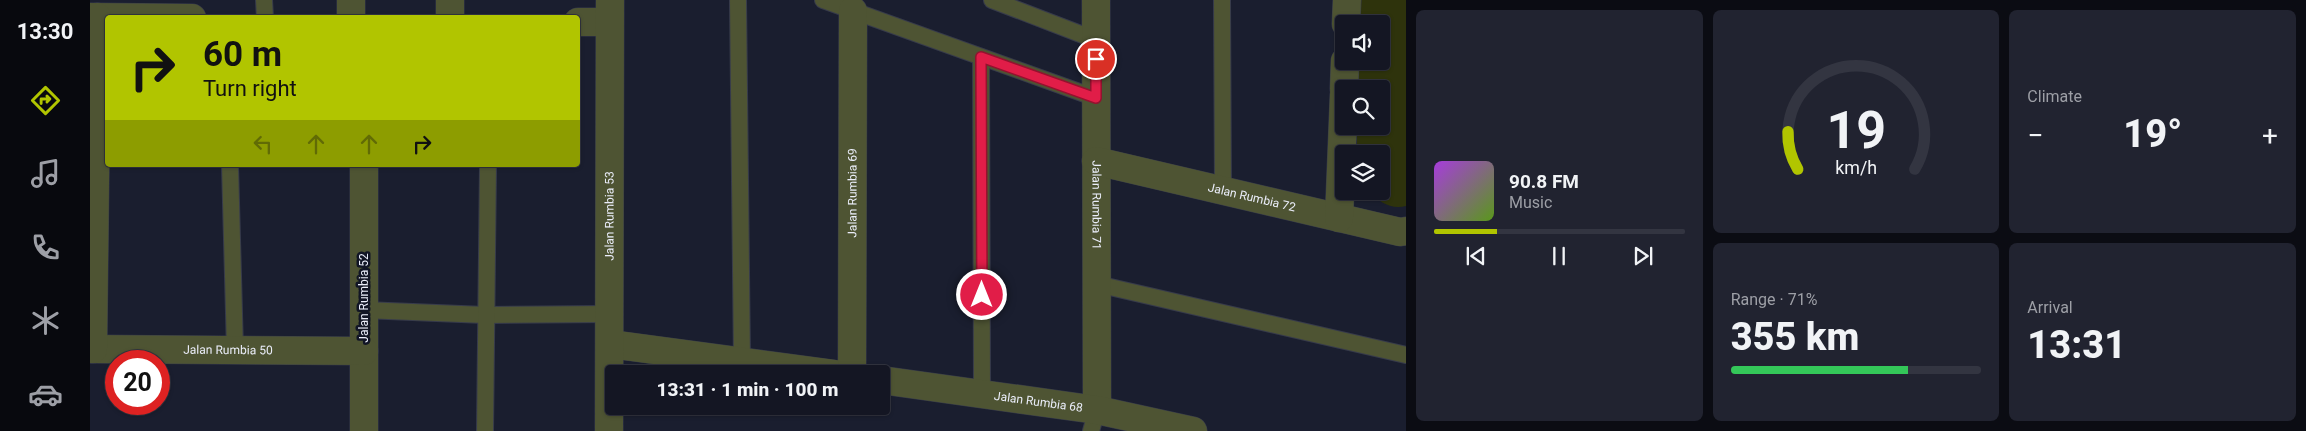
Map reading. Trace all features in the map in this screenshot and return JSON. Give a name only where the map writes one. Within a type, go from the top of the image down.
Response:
[{"type":"street","points":[[166,0],[166,15]]},
{"type":"street","points":[[351,0],[351,15]]},
{"type":"street","points":[[450,0],[450,15]]},
{"type":"street","name":"Jalan Rumbia 71","points":[[1094,421],[1097,284],[1096,0]]},
{"type":"street","points":[[1346,15],[1347,0]]},
{"type":"street","points":[[580,21],[609,11]]},
{"type":"street","name":"Jalan Rumbia 53","points":[[609,11],[610,431]]},
{"type":"street","name":"Jalan Rumbia 69","points":[[852,365],[853,11]]},
{"type":"street","points":[[92,349],[94,16]]},
{"type":"street","points":[[1339,218],[1342,135]]},
{"type":"street","name":"Jalan Rumbia 72","points":[[1096,161],[1400,232],[1406,230]]},
{"type":"street","name":"Jalan Rumbia 52","points":[[364,167],[364,431]]},
{"type":"street","points":[[610,344],[765,365]]},
{"type":"street","name":"Jalan Rumbia 50","points":[[92,349],[364,351]]},
{"type":"street","name":"Jalan Rumbia 68","points":[[890,381],[982,394],[1094,421],[1194,431]]},
{"type":"lane","points":[[264,0],[265,15]]},
{"type":"lane","points":[[738,0],[742,362]]},
{"type":"lane","points":[[823,0],[1096,98]]},
{"type":"lane","points":[[992,0],[1096,40]]},
{"type":"lane","points":[[1222,0],[1223,192]]},
{"type":"lane","points":[[981,57],[982,394]]},
{"type":"lane","points":[[230,167],[235,350]]},
{"type":"lane","points":[[485,431],[488,167]]},
{"type":"lane","points":[[1097,284],[1406,355]]},
{"type":"lane","points":[[364,310],[486,315],[610,314]]},
{"type":"green space","points":[[1358,0],[1406,0],[1406,206],[1390,206],[1379,200],[1390,200],[1390,145],[1357,145],[1357,135],[1390,135],[1390,80],[1358,80],[1358,70],[1390,70],[1390,15],[1358,15]]},
{"type":"route","points":[[982,295],[981,57],[1096,98],[1096,59]]}]
